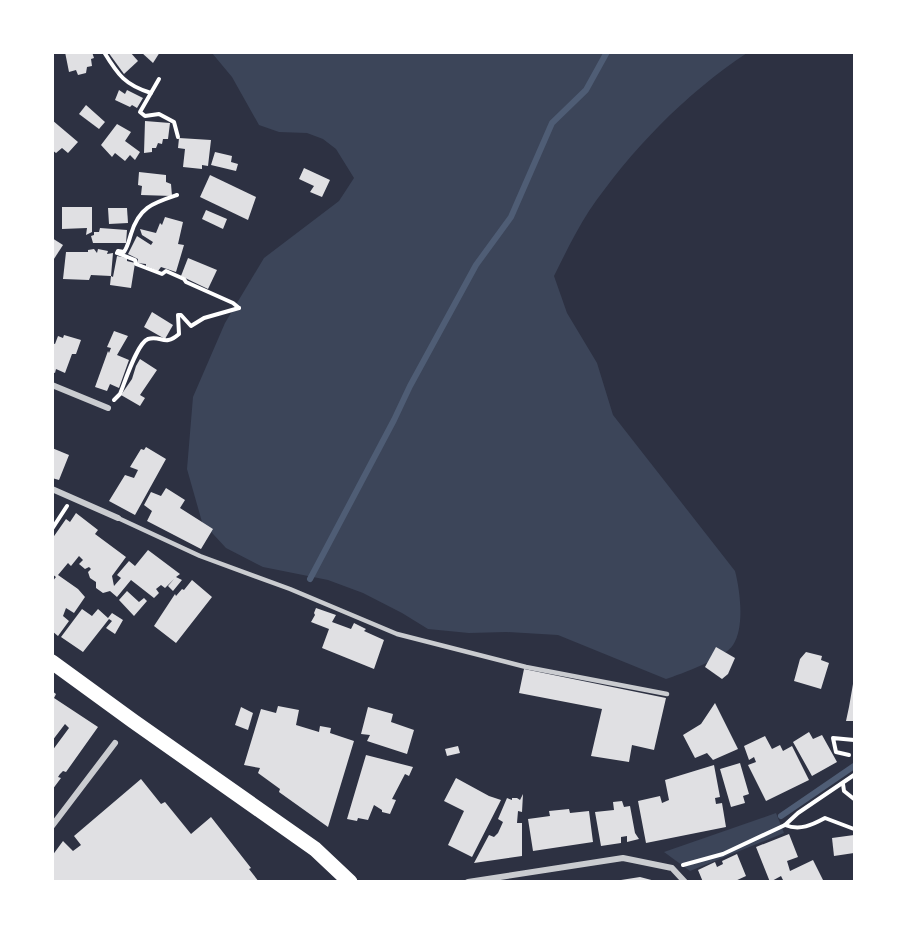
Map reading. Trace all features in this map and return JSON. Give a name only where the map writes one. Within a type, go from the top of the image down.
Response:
[{"type":"main road","points":[[52,662],[315,849],[350,882]]},
{"type":"street","points":[[52,385],[108,408]]},
{"type":"street","points":[[52,489],[118,518]]},
{"type":"street","points":[[52,826],[115,743]]},
{"type":"street","points":[[468,882],[623,858],[672,868],[684,882]]},
{"type":"lane","points":[[118,518],[200,556],[290,589],[397,634],[526,667],[667,694]]},
{"type":"path","points":[[104,52],[122,78],[132,86],[151,93]]},
{"type":"path","points":[[159,80],[140,112],[141,115],[159,114],[174,122],[178,137]]},
{"type":"path","points":[[108,408],[120,394],[143,342],[155,339],[169,341],[178,334],[178,315],[181,315],[191,326],[204,318],[238,308],[233,303],[186,282],[184,279],[166,271],[162,274],[136,264],[135,260],[117,253],[118,251],[124,252],[128,246],[131,233],[142,211],[156,202],[177,195]]},
{"type":"path","points":[[52,529],[66,509]]},
{"type":"path","points":[[849,755],[836,752],[833,738],[855,740]]},
{"type":"path","points":[[672,868],[723,854],[786,825],[798,813],[855,775]]},
{"type":"path","points":[[843,784],[844,791],[855,799]]},
{"type":"path","points":[[786,825],[793,828],[810,826],[825,818],[855,829]]},
{"type":"shaded area","points":[[212,53],[747,53],[702,86],[660,124],[641,145],[589,211],[554,276],[567,313],[597,363],[613,415],[735,571],[740,598],[740,619],[737,637],[728,650],[702,665],[666,679],[558,635],[506,632],[469,633],[428,629],[363,593],[328,580],[263,567],[226,548],[202,522],[187,469],[193,397],[225,323],[264,258],[339,201],[354,178],[336,149],[323,139],[307,133],[279,132],[259,125],[232,77]]},
{"type":"shaded area","points":[[776,813],[784,833],[690,871],[664,852]]},
{"type":"building","points":[[65,52],[92,52],[94,58],[91,59],[92,66],[87,67],[86,73],[78,75],[76,70],[69,72]]},
{"type":"building","points":[[108,52],[130,52],[138,61],[124,74]]},
{"type":"building","points":[[141,52],[160,52],[153,63]]},
{"type":"building","points":[[119,90],[125,94],[127,90],[143,98],[137,108],[115,100]]},
{"type":"building","points":[[86,105],[105,122],[99,129],[79,114]]},
{"type":"building","points":[[52,120],[78,142],[68,153],[62,148],[56,153],[52,150]]},
{"type":"building","points":[[145,121],[170,123],[168,139],[163,139],[162,144],[158,143],[156,148],[152,148],[152,152],[144,153]]},
{"type":"building","points":[[117,124],[131,132],[125,141],[140,152],[135,160],[130,155],[125,161],[115,153],[112,157],[101,145]]},
{"type":"building","points":[[179,138],[211,140],[208,166],[202,165],[202,169],[183,167],[185,149],[178,148]]},
{"type":"building","points":[[215,152],[232,156],[231,162],[238,164],[236,171],[211,165]]},
{"type":"building","points":[[304,168],[330,180],[322,197],[310,192],[314,186],[299,179]]},
{"type":"building","points":[[139,172],[166,175],[166,182],[171,184],[172,196],[141,195],[142,186],[138,185]]},
{"type":"building","points":[[210,175],[256,197],[248,220],[200,197]]},
{"type":"building","points":[[62,207],[92,207],[92,232],[86,235],[87,228],[62,229]]},
{"type":"building","points":[[108,208],[127,208],[128,223],[109,224]]},
{"type":"building","points":[[206,210],[227,219],[223,229],[202,219]]},
{"type":"building","points":[[165,217],[183,222],[178,244],[184,245],[176,272],[161,267],[158,271],[146,264],[137,263],[138,259],[128,254],[137,236],[151,245],[153,242],[142,235],[140,229],[156,233]]},
{"type":"building","points":[[100,228],[127,230],[126,243],[93,243],[91,236],[94,232],[99,232]]},
{"type":"building","points":[[52,238],[63,245],[52,262]]},
{"type":"building","points":[[94,249],[97,253],[98,249],[108,251],[107,254],[113,253],[111,276],[91,275],[89,280],[63,279],[66,252],[88,252]]},
{"type":"building","points":[[117,256],[135,263],[131,288],[110,285]]},
{"type":"building","points":[[188,258],[217,270],[208,289],[181,276]]},
{"type":"building","points":[[152,312],[173,325],[165,339],[144,327]]},
{"type":"building","points":[[114,331],[128,336],[117,355],[129,360],[119,388],[110,384],[107,391],[95,387],[111,348],[107,347]]},
{"type":"building","points":[[64,335],[81,340],[76,354],[72,354],[65,373],[56,369],[55,373],[52,372],[52,343],[55,344],[58,336],[63,338]]},
{"type":"building","points":[[140,359],[157,370],[140,395],[145,398],[140,406],[121,395],[132,379]]},
{"type":"building","points":[[146,447],[166,459],[135,515],[109,501],[125,475],[134,478],[138,470],[130,467],[141,449],[144,450]]},
{"type":"building","points":[[52,448],[69,455],[59,480],[52,478]]},
{"type":"building","points":[[166,488],[185,500],[180,508],[213,529],[201,549],[147,521],[152,511],[144,505],[151,492],[161,496]]},
{"type":"building","points":[[76,513],[98,530],[95,534],[126,557],[112,576],[114,586],[121,578],[117,575],[129,561],[135,566],[148,550],[180,574],[176,577],[182,580],[173,591],[168,586],[174,579],[165,588],[161,585],[156,589],[159,593],[154,598],[131,580],[117,597],[110,591],[103,593],[96,588],[96,582],[90,578],[88,572],[91,569],[89,567],[85,569],[79,564],[83,560],[79,556],[71,566],[68,563],[58,575],[85,597],[74,613],[66,608],[63,616],[69,621],[58,636],[52,631],[52,582],[56,577],[52,574],[52,539],[66,519],[70,522]]},
{"type":"building","points":[[192,580],[212,597],[176,643],[154,626],[175,594],[176,596],[182,589],[184,590]]},
{"type":"building","points":[[127,591],[139,602],[144,598],[147,601],[134,616],[119,600]]},
{"type":"building","points":[[316,608],[336,615],[332,622],[351,629],[354,623],[366,629],[364,631],[384,640],[374,669],[322,648],[329,629],[311,622]]},
{"type":"building","points":[[82,609],[92,616],[98,609],[108,618],[112,613],[123,620],[115,634],[106,628],[112,621],[109,619],[83,652],[61,637]]},
{"type":"building","points":[[716,647],[735,658],[728,674],[722,679],[705,667]]},
{"type":"building","points":[[806,652],[822,656],[821,660],[829,663],[821,689],[794,681],[800,659]]},
{"type":"building","points":[[524,669],[666,698],[654,750],[632,745],[629,762],[591,756],[602,709],[519,693]]},
{"type":"building","points":[[853,684],[854,721],[846,721],[849,707]]},
{"type":"building","points":[[52,691],[56,694],[54,698],[98,727],[66,772],[63,771],[60,774],[58,777],[61,778],[52,790],[52,751],[69,728],[65,724],[52,741]]},
{"type":"building","points":[[715,703],[738,749],[713,760],[707,753],[695,758],[683,735],[701,724]]},
{"type":"building","points":[[278,706],[299,710],[296,725],[319,732],[320,726],[331,728],[330,733],[354,741],[328,827],[279,792],[280,789],[258,773],[260,768],[244,765],[261,709],[276,713]]},
{"type":"building","points":[[241,707],[253,713],[248,730],[235,725]]},
{"type":"building","points":[[368,707],[393,714],[391,722],[414,730],[407,754],[367,741],[370,735],[361,734]]},
{"type":"building","points":[[809,732],[813,739],[822,735],[837,762],[812,776],[793,742]]},
{"type":"building","points":[[765,736],[772,749],[780,745],[783,751],[792,746],[809,780],[766,801],[748,765],[756,762],[754,757],[749,760],[744,746]]},
{"type":"building","points":[[458,746],[460,753],[447,756],[445,749]]},
{"type":"building","points":[[366,755],[413,767],[409,776],[405,774],[392,799],[396,800],[390,814],[382,812],[374,805],[368,820],[347,819]]},
{"type":"building","points":[[740,763],[749,794],[743,796],[745,803],[731,807],[720,769]]},
{"type":"building","points":[[714,765],[720,797],[715,798],[716,804],[722,803],[726,827],[646,843],[638,801],[660,796],[662,803],[669,800],[665,780]]},
{"type":"building","points":[[456,778],[501,800],[472,857],[448,845],[464,811],[444,801]]},
{"type":"building","points":[[141,779],[161,804],[165,802],[191,834],[211,817],[251,868],[249,869],[259,882],[52,882],[52,856],[63,841],[73,851],[81,845],[74,836]]},
{"type":"building","points":[[523,794],[522,812],[518,811],[517,823],[522,823],[522,856],[474,863],[489,835],[494,837],[498,833],[503,822],[498,819],[507,798],[520,800]]},
{"type":"building","points":[[622,801],[624,807],[630,806],[635,833],[639,839],[627,842],[627,836],[621,837],[621,843],[601,846],[595,812],[614,810],[613,802]]},
{"type":"building","points":[[569,809],[570,813],[589,811],[593,842],[533,851],[528,819],[550,816],[549,811]]},
{"type":"building","points":[[789,834],[798,857],[787,861],[790,871],[813,860],[824,882],[784,882],[781,876],[770,882],[756,847]]},
{"type":"building","points":[[854,835],[854,853],[834,856],[832,838]]},
{"type":"building","points":[[737,854],[746,876],[733,882],[703,882],[698,870],[715,862],[717,867],[723,864],[722,861]]},
{"type":"building","points":[[640,877],[659,882],[621,882],[621,880]]},
{"type":"waterway","points":[[310,579],[476,265],[511,217],[552,123],[586,90],[607,52]]},
{"type":"waterway","points":[[781,816],[854,766]]}]
